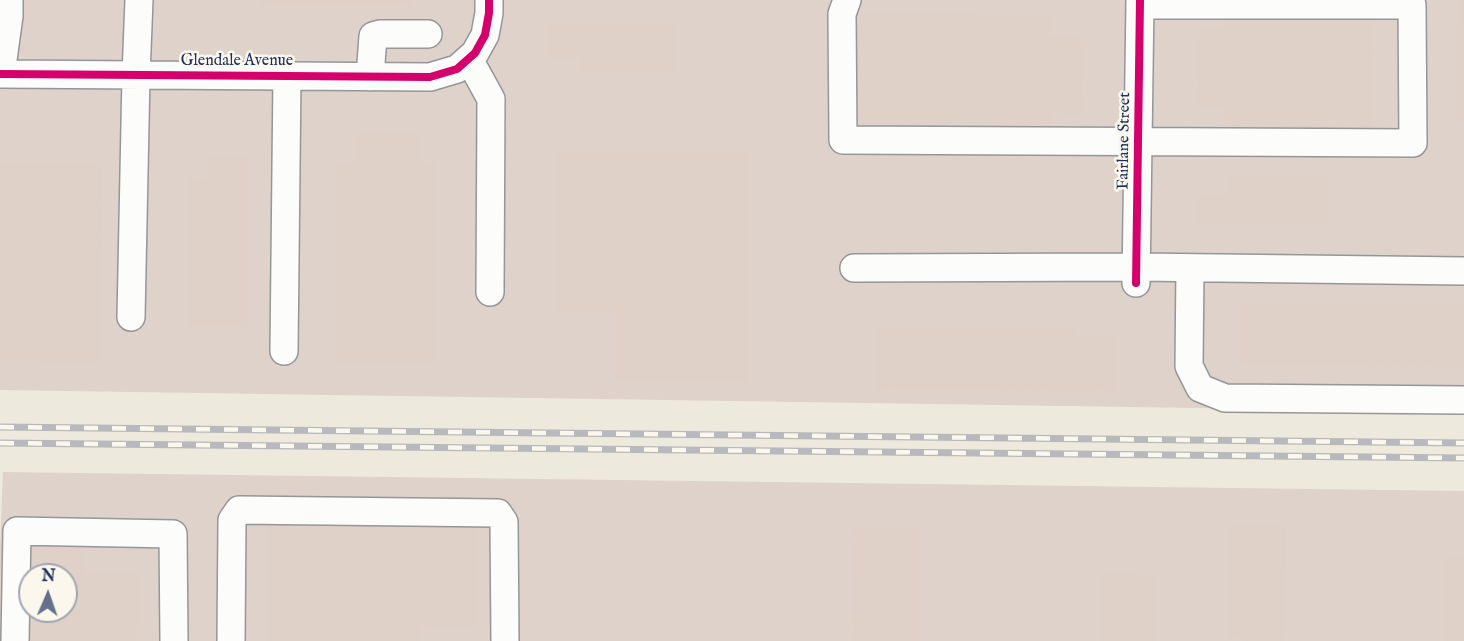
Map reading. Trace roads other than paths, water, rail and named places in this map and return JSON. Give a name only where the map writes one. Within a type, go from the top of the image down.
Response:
[{"type":"street","points":[[1,74],[9,0]]},
{"type":"street","points":[[131,317],[139,0]]},
{"type":"street","points":[[489,0],[485,35],[469,59],[491,99],[490,292]]},
{"type":"street","points":[[847,0],[842,14],[843,140],[1413,143],[1412,5],[1140,2]]},
{"type":"street","name":"Fairlane Street","points":[[1136,275],[1140,2]]},
{"type":"street","points":[[370,76],[373,36],[428,34]]},
{"type":"street","name":"Glendale Avenue","points":[[1,74],[430,77],[457,69],[469,59]]},
{"type":"street","points":[[284,351],[287,76]]},
{"type":"street","points":[[854,268],[1136,275],[1190,268],[1464,271]]},
{"type":"street","points":[[1190,268],[1189,366],[1200,388],[1225,398],[1464,400]]},
{"type":"street","points":[[231,641],[232,520],[239,510],[498,513],[504,522],[505,641]]},
{"type":"street","points":[[15,641],[17,531],[173,534],[174,641]]},
{"type":"railway","points":[[0,427],[1464,443]]},
{"type":"railway","points":[[0,443],[1464,458]]}]
